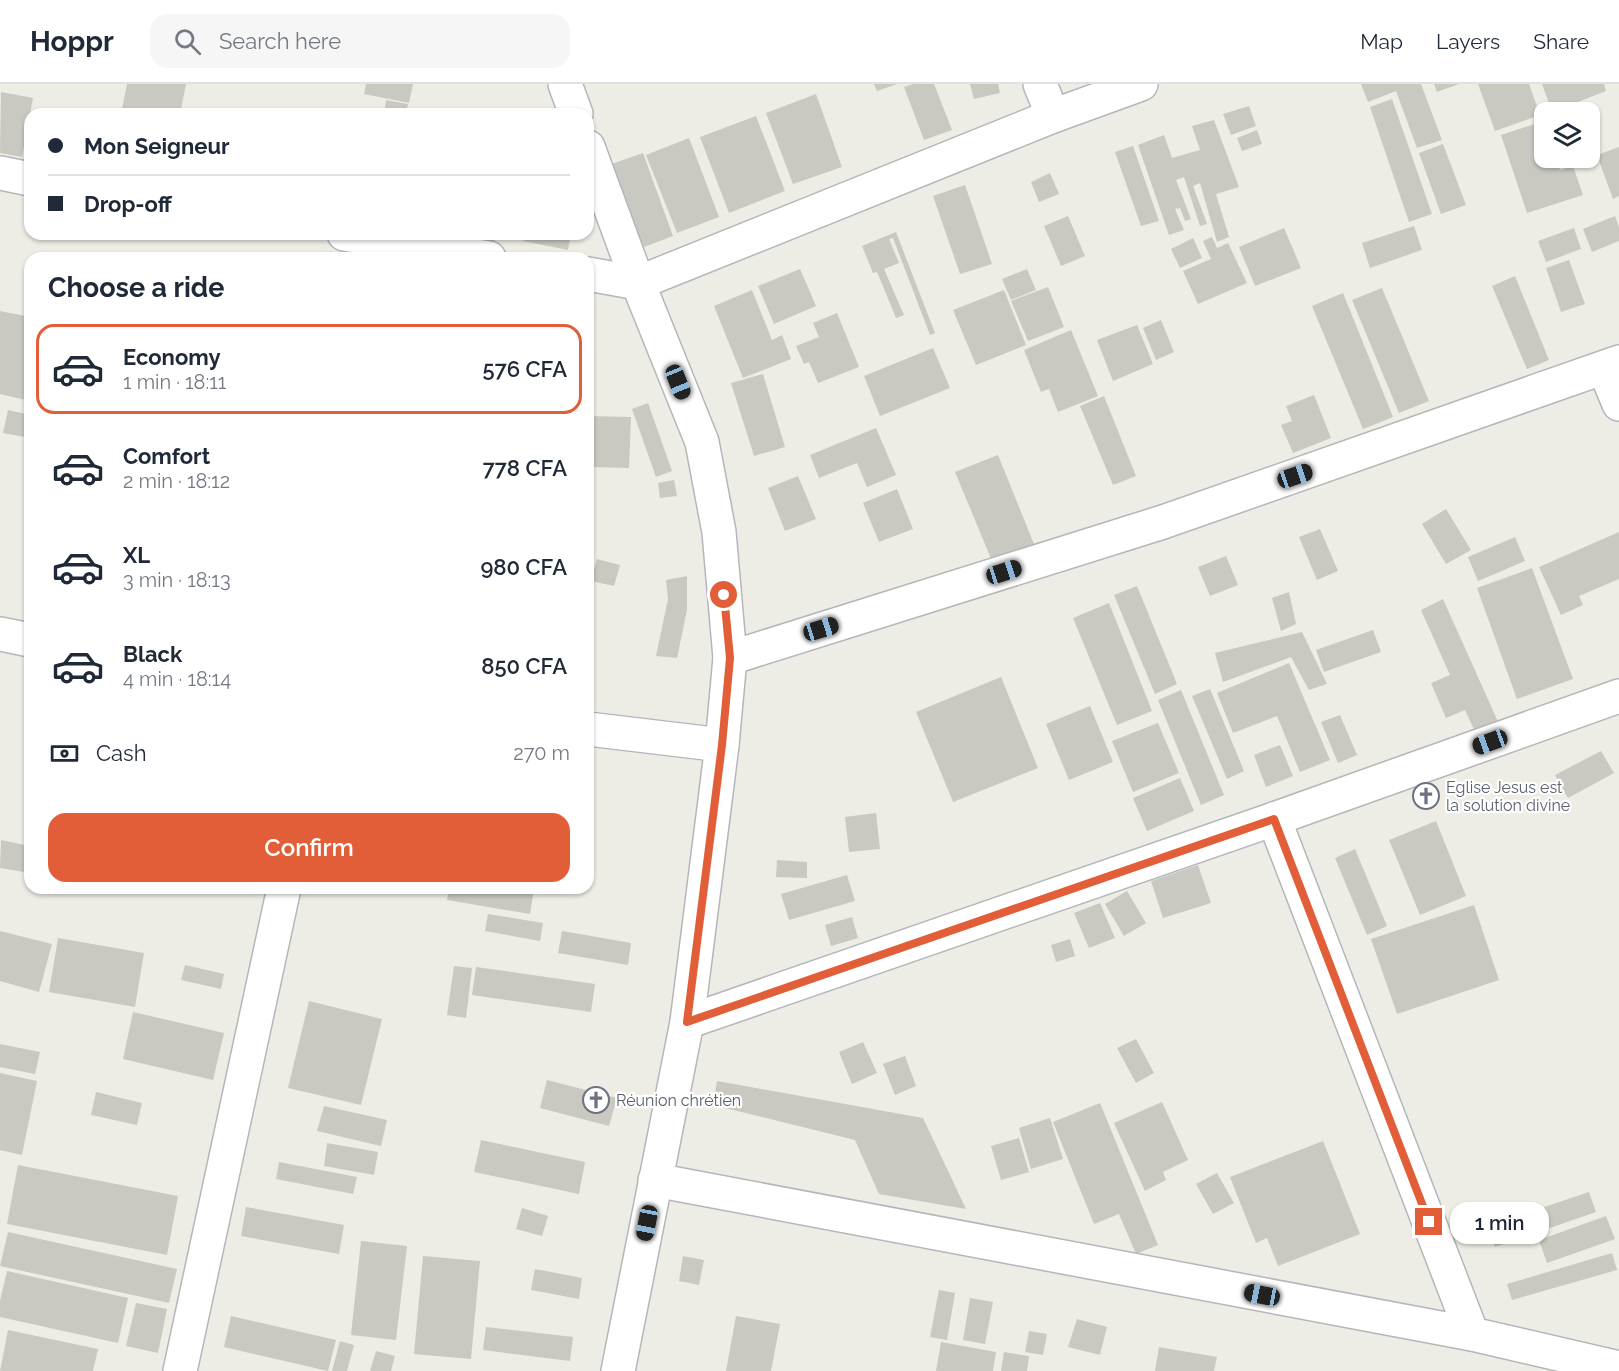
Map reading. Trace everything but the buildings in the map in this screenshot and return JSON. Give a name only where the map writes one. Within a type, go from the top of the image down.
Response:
[{"type":"street","points":[[565,84],[574,108]]},
{"type":"street","points":[[1040,84],[1053,116]]},
{"type":"street","points":[[594,275],[638,283],[1053,116],[1141,84]]},
{"type":"street","points":[[594,163],[638,283],[702,442],[719,532],[730,658],[722,745],[687,1022],[618,1371]]},
{"type":"street","points":[[0,173],[24,178]]},
{"type":"street","points":[[380,240],[453,252]]},
{"type":"street","points":[[730,658],[1163,522],[1611,365],[1619,404]]},
{"type":"street","points":[[0,634],[24,639]]},
{"type":"street","points":[[687,1022],[1274,819],[1619,696]]},
{"type":"street","points":[[594,730],[722,745]]},
{"type":"street","points":[[1274,819],[1472,1334]]},
{"type":"street","points":[[180,1371],[283,894]]},
{"type":"street","points":[[655,1180],[1472,1334],[1619,1368]]},
{"type":"place","name":"Eglise Jesus est la solution divine","points":[[1426,796]]},
{"type":"place","name":"Réunion chrétien","points":[[596,1100]]},
{"type":"route","points":[[724,595],[730,658],[722,745],[687,1022],[1274,819],[1429,1222]]}]
